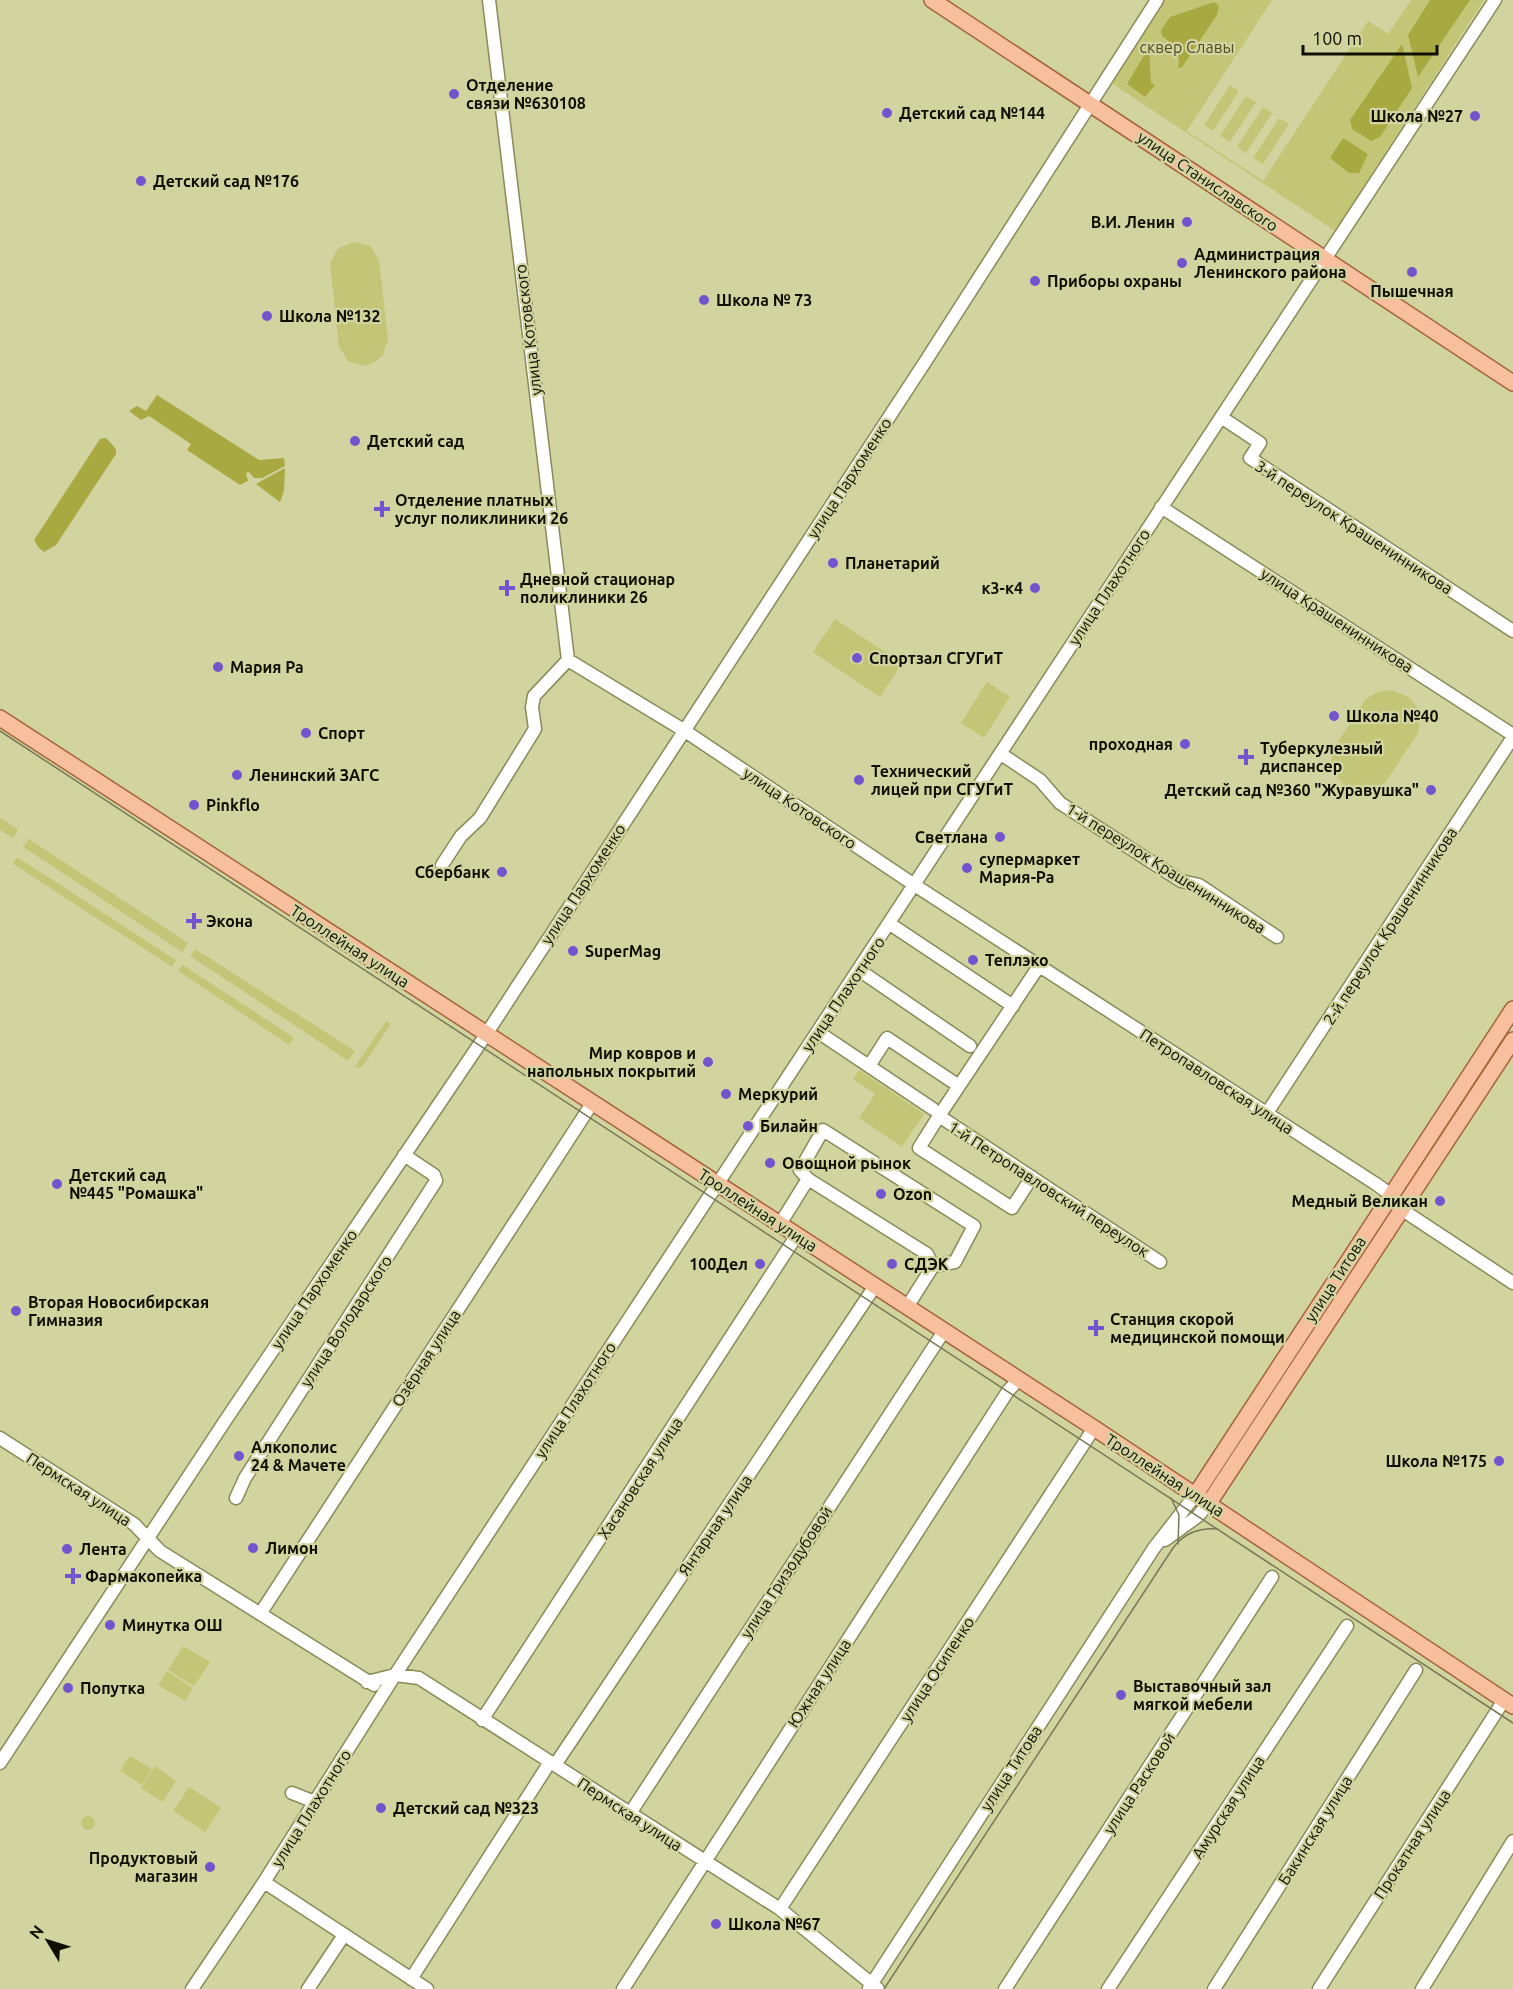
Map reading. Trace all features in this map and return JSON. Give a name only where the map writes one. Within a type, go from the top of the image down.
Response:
[{"type":"main road","name":"улица Станиславского","points":[[932,0],[1513,383]]},
{"type":"main road","name":"Троллейная улица","points":[[0,718],[1196,1494],[1508,1703]]},
{"type":"main road","name":"улица Титова","points":[[1196,1494],[1513,1009]]},
{"type":"main road","name":"улица Титова","points":[[1209,1503],[1513,1040]]},
{"type":"street","name":"улица Котовского","points":[[489,0],[568,660],[685,731],[916,886]]},
{"type":"street","name":"улица Пархоменко","points":[[0,1763],[404,1155],[487,1034],[932,351],[1157,0]]},
{"type":"street","name":"улица Плахотного","points":[[192,1989],[264,1882],[395,1675],[916,886],[1161,507],[1495,0]]},
{"type":"street","name":"3-й переулок Крашенинникова","points":[[1221,417],[1260,442],[1250,458],[1513,631]]},
{"type":"street","name":"улица Крашенинникова","points":[[1161,507],[1513,736]]},
{"type":"street","points":[[442,865],[461,836],[480,818],[535,729],[532,708],[534,696],[568,660]]},
{"type":"street","name":"2-й переулок Крашенинникова","points":[[1267,1113],[1513,736]]},
{"type":"street","name":"1-й переулок Крашенинникова","points":[[1001,754],[1040,780],[1060,803],[1181,881],[1199,885],[1277,937]]},
{"type":"street","name":"Петропавловская улица","points":[[916,886],[1390,1194],[1401,1209],[1513,1283]]},
{"type":"street","points":[[890,924],[1013,1005]]},
{"type":"street","name":"1-й Петропавловский переулок","points":[[936,1113],[959,1086],[1039,966]]},
{"type":"street","points":[[859,970],[970,1046]]},
{"type":"street","name":"1-й Петропавловский переулок","points":[[818,1032],[1160,1262]]},
{"type":"street","points":[[869,1066],[888,1038],[959,1086]]},
{"type":"street","name":"Озёрная улица","points":[[260,1614],[593,1102]]},
{"type":"street","points":[[936,1113],[919,1148],[1012,1208],[1032,1177]]},
{"type":"street","points":[[907,1306],[933,1266],[955,1262],[974,1226],[823,1130],[800,1170],[808,1179],[927,1254],[933,1266]]},
{"type":"street","name":"улица Володарского","points":[[236,1498],[245,1478],[436,1181],[434,1175],[404,1155]]},
{"type":"street","points":[[780,1224],[808,1179]]},
{"type":"street","name":"Хасановская улица","points":[[482,1720],[798,1235]]},
{"type":"street","name":"Янтарная улица","points":[[412,1983],[553,1764],[875,1286]]},
{"type":"street","name":"улица Гризодубовой","points":[[629,1815],[944,1331]]},
{"type":"street","name":"Южная улица","points":[[623,1989],[1010,1388],[1019,1379]]},
{"type":"street","name":"улица Осипенко","points":[[780,1909],[1094,1428]]},
{"type":"street","name":"Пермская улица","points":[[0,1438],[134,1524],[160,1551],[367,1682],[386,1690]]},
{"type":"street","name":"улица Титова","points":[[873,1987],[1154,1548],[1196,1494]]},
{"type":"street","name":"улица Титова","points":[[1154,1548],[1198,1516],[1209,1503]]},
{"type":"street","name":"улица Расковой","points":[[1005,1989],[1272,1576]]},
{"type":"street","name":"Амурская улица","points":[[1108,1989],[1347,1626]]},
{"type":"street","name":"Бакинская улица","points":[[1214,1989],[1416,1670]]},
{"type":"street","name":"Пермская улица","points":[[367,1682],[395,1675],[418,1678],[629,1815],[780,1909],[873,1987]]},
{"type":"street","name":"Прокатная улица","points":[[1319,1989],[1508,1703]]},
{"type":"street","points":[[292,1793],[315,1802]]},
{"type":"street","points":[[1422,1989],[1513,1842]]},
{"type":"street","points":[[264,1882],[412,1983],[427,1989]]},
{"type":"street","points":[[308,1989],[344,1935]]},
{"type":"green space","name":"сквер Славы","points":[[1164,0],[1272,0],[1187,131],[1263,181],[1368,21],[1388,34],[1411,0],[1484,0],[1335,231],[1110,82]]},
{"type":"green space","points":[[1430,0],[1470,0],[1418,77],[1408,35]]},
{"type":"green space","points":[[1214,2],[1219,6],[1217,15],[1182,67],[1178,68],[1178,53],[1174,46],[1162,36],[1161,30],[1170,17]]},
{"type":"green space","points":[[1402,44],[1412,88],[1380,137],[1371,141],[1352,129],[1350,120]]},
{"type":"green space","points":[[1149,47],[1151,83],[1155,85],[1145,97],[1127,84]]},
{"type":"green space","points":[[1230,85],[1239,91],[1213,131],[1204,125]]},
{"type":"green space","points":[[1246,96],[1256,102],[1230,142],[1220,136]]},
{"type":"green space","points":[[1263,107],[1272,113],[1246,153],[1237,147]]},
{"type":"green space","points":[[1279,118],[1289,124],[1263,164],[1253,158]]},
{"type":"green space","points":[[1343,138],[1368,154],[1359,173],[1349,173],[1330,158]]},
{"type":"green space","points":[[354,242],[370,246],[379,260],[388,339],[383,355],[375,362],[364,366],[348,361],[339,347],[330,263],[338,248]]},
{"type":"green space","points":[[157,395],[259,460],[284,458],[285,466],[262,478],[254,478],[249,472],[246,473],[248,481],[240,485],[187,450],[191,444],[149,416],[141,420],[129,411],[137,406],[146,411]]},
{"type":"green space","points":[[106,438],[116,449],[116,454],[56,545],[44,552],[34,540],[100,439]]},
{"type":"green space","points":[[285,468],[284,491],[280,502],[256,484]]},
{"type":"green space","name":"Спортзал СГУГиТ","points":[[835,619],[902,663],[880,697],[813,652]]},
{"type":"green space","points":[[987,682],[1010,697],[984,738],[961,723]]},
{"type":"green space","points":[[1391,690],[1409,697],[1417,707],[1420,720],[1418,733],[1385,783],[1367,792],[1348,789],[1334,775],[1331,762],[1333,749],[1366,699],[1378,692]]},
{"type":"green space","points":[[0,818],[18,829],[13,838],[0,830]]},
{"type":"green space","points":[[29,839],[188,943],[182,952],[23,847]]},
{"type":"green space","points":[[17,857],[176,960],[172,967],[13,864]]},
{"type":"green space","points":[[195,949],[355,1051],[348,1061],[190,956]]},
{"type":"green space","points":[[183,965],[294,1038],[289,1045],[178,971]]},
{"type":"green space","points":[[386,1021],[391,1024],[362,1067],[354,1068]]},
{"type":"green space","points":[[859,1070],[924,1114],[902,1147],[859,1118],[875,1094],[853,1079]]},
{"type":"green space","points":[[183,1646],[210,1662],[194,1686],[168,1670]]},
{"type":"green space","points":[[167,1671],[193,1688],[185,1701],[158,1685]]},
{"type":"green space","points":[[130,1756],[152,1769],[142,1785],[120,1771]]},
{"type":"green space","points":[[155,1766],[176,1781],[163,1802],[141,1788]]},
{"type":"green space","points":[[189,1787],[221,1808],[205,1832],[173,1811]]},
{"type":"green space","points":[[85,1816],[91,1816],[95,1823],[91,1830],[85,1830],[81,1826],[81,1820]]},
{"type":"tram line","points":[[0,731],[1513,1723]]},
{"type":"tram line","points":[[1171,1498],[1179,1515],[1178,1544]]},
{"type":"tram line","points":[[884,1989],[1173,1548],[1192,1532],[1218,1529]]},
{"type":"place","name":"Отделение связи №630108","points":[[454,94]]},
{"type":"place","name":"Детский сад №144","points":[[887,113]]},
{"type":"place","name":"Школа №27","points":[[1475,116]]},
{"type":"place","name":"Детский сад №176","points":[[141,181]]},
{"type":"place","name":"В.И. Ленин","points":[[1187,222]]},
{"type":"place","name":"Администрация Ленинского района","points":[[1182,263]]},
{"type":"place","name":"Пышечная","points":[[1412,272]]},
{"type":"place","name":"Приборы охраны","points":[[1035,281]]},
{"type":"place","name":"Школа № 73","points":[[704,300]]},
{"type":"place","name":"Школа №132","points":[[267,316]]},
{"type":"place","name":"Детский сад","points":[[355,441]]},
{"type":"place","name":"Отделение платных услуг поликлиники 26","points":[[382,509]]},
{"type":"place","name":"Планетарий","points":[[833,563]]},
{"type":"place","name":"Дневной стационар поликлиники 26","points":[[507,588]]},
{"type":"place","name":"к3-к4","points":[[1035,588]]},
{"type":"place","name":"Спортзал СГУГиТ","points":[[857,658]]},
{"type":"place","name":"Мария Ра","points":[[218,667]]},
{"type":"place","name":"Школа №40","points":[[1334,716]]},
{"type":"place","name":"Спорт","points":[[306,733]]},
{"type":"place","name":"проходная","points":[[1185,744]]},
{"type":"place","name":"Туберкулезный диспансер","points":[[1246,757]]},
{"type":"place","name":"Ленинский ЗАГС","points":[[237,775]]},
{"type":"place","name":"Технический лицей при СГУГиТ","points":[[859,780]]},
{"type":"place","name":"Детский сад №360 \"Журавушка\"","points":[[1431,790]]},
{"type":"place","name":"Pinkflo","points":[[194,805]]},
{"type":"place","name":"Светлана","points":[[1000,837]]},
{"type":"place","name":"супермаркет Мария-Ра","points":[[967,868]]},
{"type":"place","name":"Сбербанк","points":[[502,872]]},
{"type":"place","name":"Экона","points":[[194,921]]},
{"type":"place","name":"SuperMag","points":[[573,951]]},
{"type":"place","name":"Теплэко","points":[[973,960]]},
{"type":"place","name":"Мир ковров и напольных покрытий","points":[[708,1062]]},
{"type":"place","name":"Меркурий","points":[[726,1094]]},
{"type":"place","name":"Билайн","points":[[748,1126]]},
{"type":"place","name":"Овощной рынок","points":[[770,1163]]},
{"type":"place","name":"Детский сад №445 \"Ромашка\"","points":[[57,1184]]},
{"type":"place","name":"Ozon","points":[[881,1194]]},
{"type":"place","name":"Медный Великан","points":[[1440,1201]]},
{"type":"place","name":"100Дел","points":[[760,1264]]},
{"type":"place","name":"СДЭК","points":[[892,1264]]},
{"type":"place","name":"Вторая Новосибирская Гимназия","points":[[16,1311]]},
{"type":"place","name":"Станция скорой медицинской помощи","points":[[1096,1328]]},
{"type":"place","name":"Алкополис 24 & Мачете","points":[[239,1456]]},
{"type":"place","name":"Школа №175","points":[[1499,1461]]},
{"type":"place","name":"Лимон","points":[[253,1548]]},
{"type":"place","name":"Лента","points":[[67,1549]]},
{"type":"place","name":"Фармакопейка","points":[[73,1576]]},
{"type":"place","name":"Минутка ОШ","points":[[110,1625]]},
{"type":"place","name":"Попутка","points":[[68,1688]]},
{"type":"place","name":"Выставочный зал мягкой мебели","points":[[1121,1695]]},
{"type":"place","name":"Детский сад №323","points":[[381,1808]]},
{"type":"place","name":"Продуктовый магазин","points":[[210,1867]]},
{"type":"place","name":"Школа №67","points":[[716,1924]]}]
